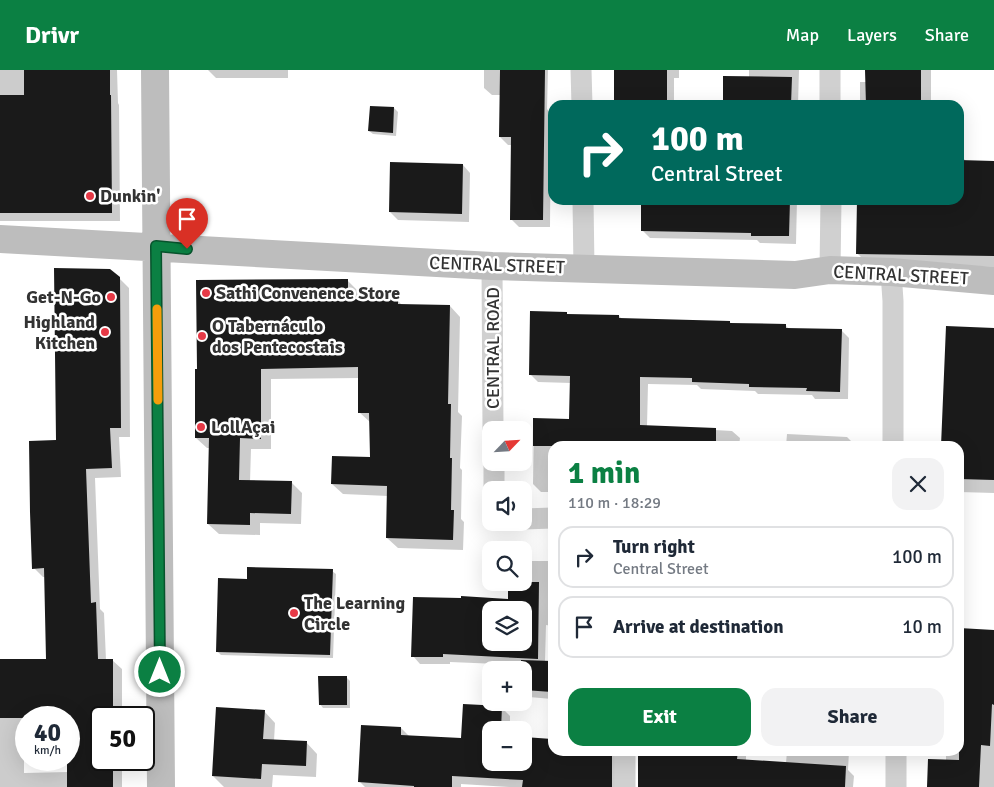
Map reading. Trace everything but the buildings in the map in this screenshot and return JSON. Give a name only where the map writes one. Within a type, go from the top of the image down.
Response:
[{"type":"street","points":[[155,70],[161,787]]},
{"type":"street","points":[[581,70],[582,100]]},
{"type":"street","points":[[830,70],[830,100]]},
{"type":"street","points":[[583,205],[584,268]]},
{"type":"street","points":[[830,270],[831,205]]},
{"type":"street","name":"CENTRAL STREET","points":[[0,239],[156,246],[492,266],[795,274],[830,270],[891,272],[994,280]]},
{"type":"street","name":"CENTRAL ROAD","points":[[492,266],[493,421]]},
{"type":"street","points":[[891,272],[893,301],[893,441]]},
{"type":"street","points":[[532,518],[548,518]]},
{"type":"street","points":[[624,756],[625,787]]},
{"type":"street","points":[[896,756],[896,787]]},
{"type":"slow traffic","points":[[157,309],[158,400]]},
{"type":"place","name":"Dunkin'","points":[[90,196]]},
{"type":"place","name":"Sathi Convenence Store","points":[[206,293]]},
{"type":"place","name":"Get-N-Go","points":[[111,297]]},
{"type":"place","name":"Highland Kitchen","points":[[105,332]]},
{"type":"place","name":"O Tabernáculo dos Pentecostais","points":[[202,336]]},
{"type":"place","name":"LollAçai","points":[[201,427]]},
{"type":"place","name":"The Learning Circle","points":[[294,613]]},
{"type":"route","points":[[160,672],[156,246],[187,249]]}]
